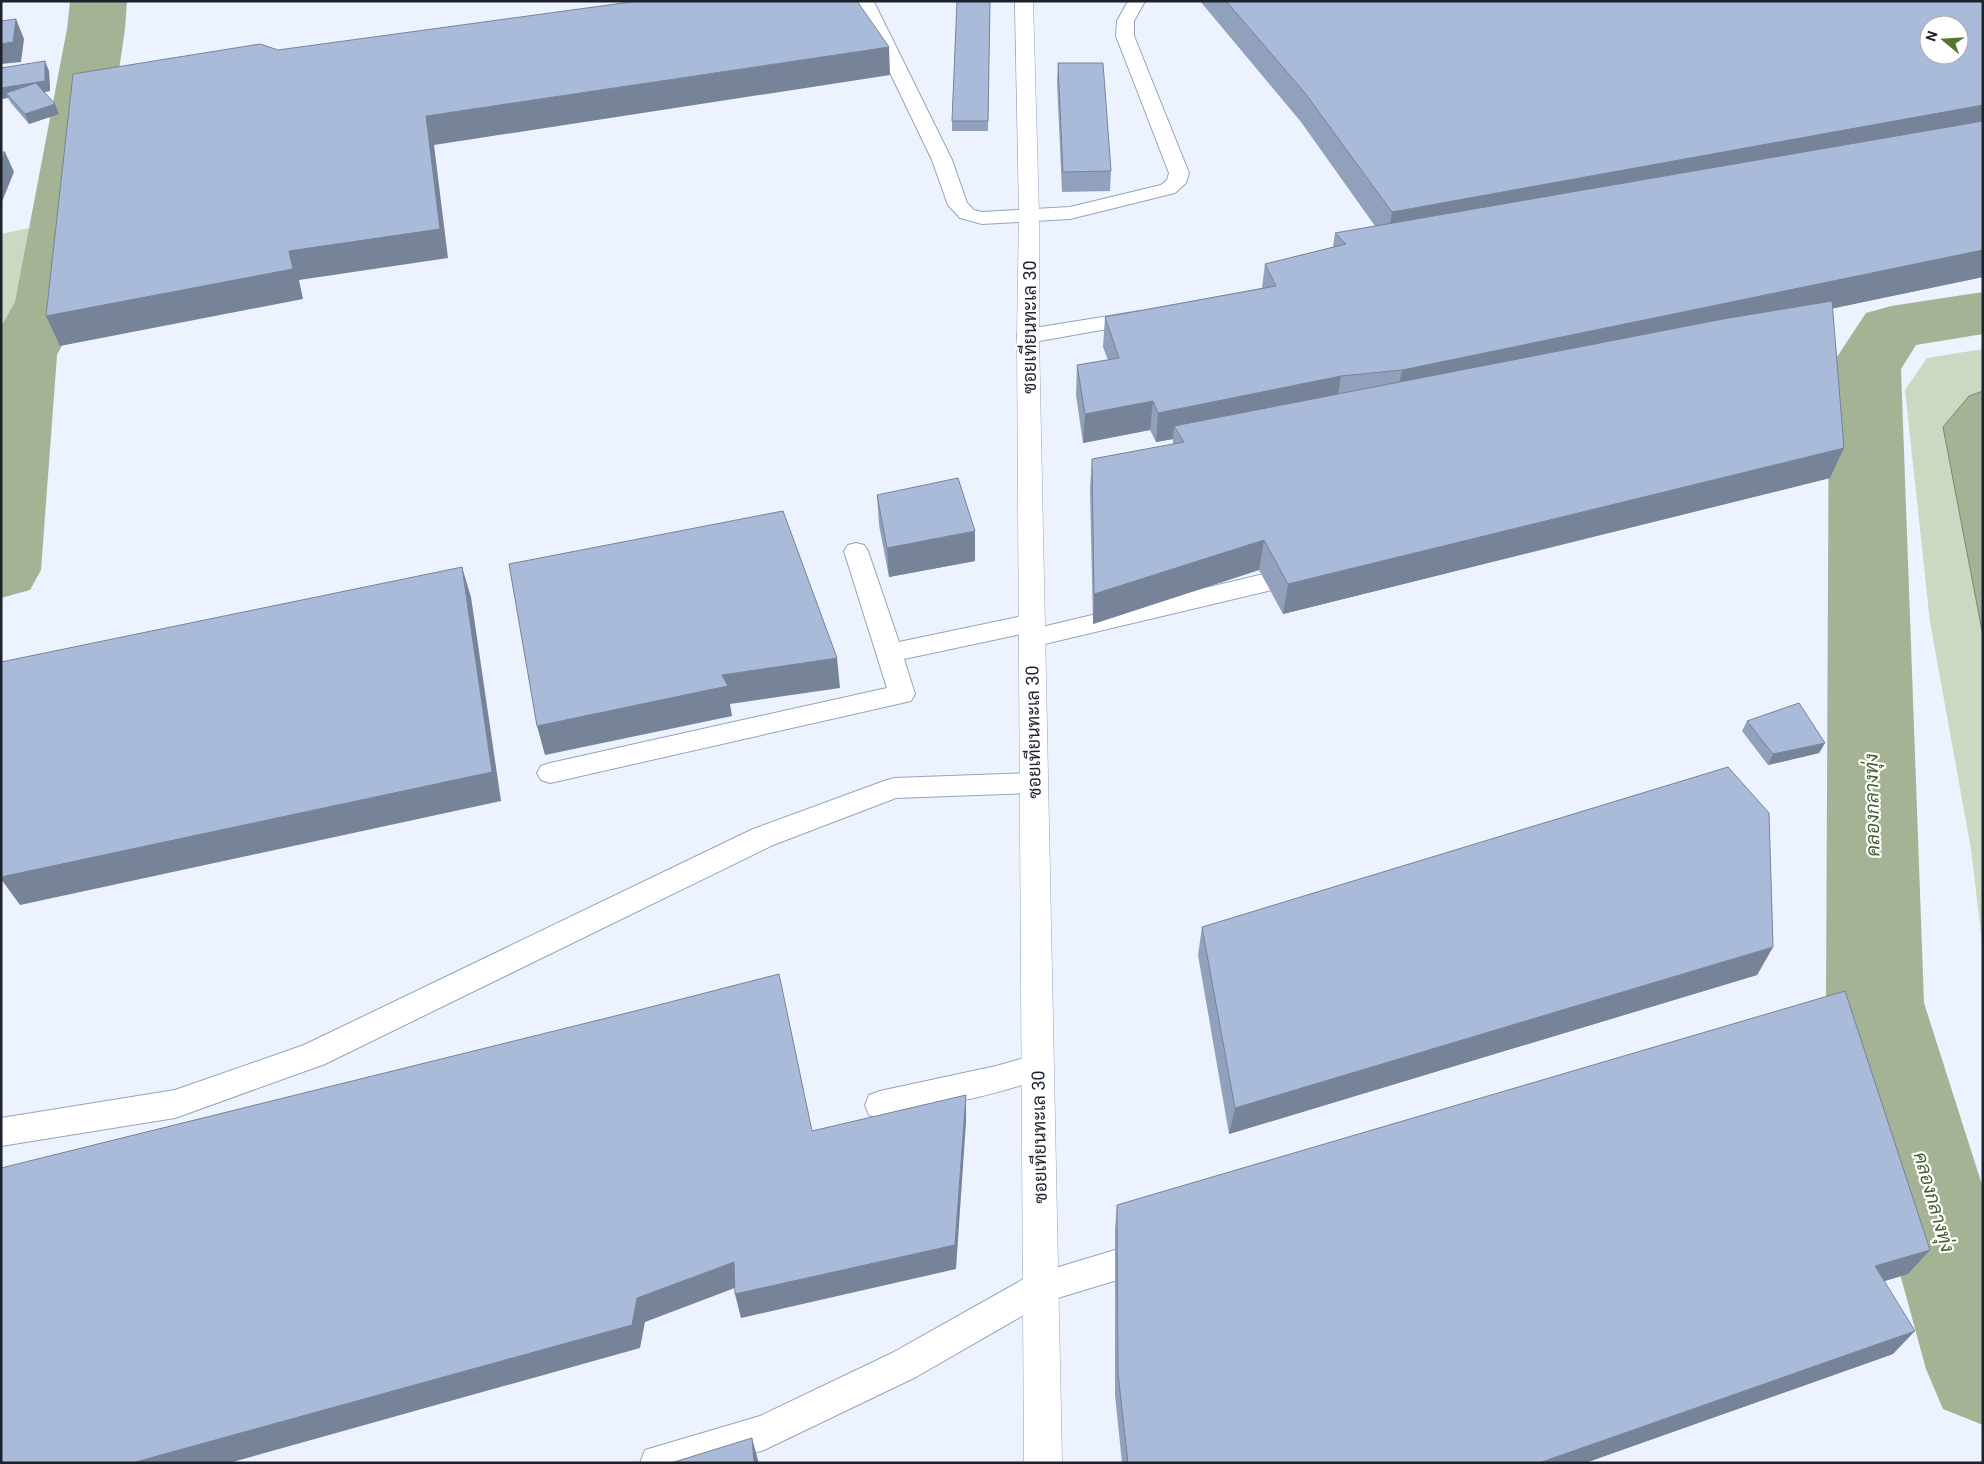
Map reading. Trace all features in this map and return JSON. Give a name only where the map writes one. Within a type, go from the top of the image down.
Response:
[{"type":"street","name":"ซอยเทียนทะเล 30","points":[[1024,1],[1029,215],[1028,336],[1043,1463]]},
{"type":"lane","points":[[866,4],[942,160],[958,205],[967,214],[982,218],[1070,213],[1168,189],[1179,178],[1179,173],[1125,36],[1123,26],[1126,17],[1138,1]]},
{"type":"lane","points":[[1028,336],[1157,315]]},
{"type":"lane","points":[[550,772],[902,694],[856,551]]},
{"type":"lane","points":[[890,653],[1032,631],[1280,579]]},
{"type":"lane","points":[[1,1132],[175,1104],[314,1055],[762,837],[894,788],[1034,783]]},
{"type":"lane","points":[[880,1105],[996,1079],[1038,1067]]},
{"type":"lane","points":[[658,1463],[764,1432],[904,1365],[1040,1287],[1114,1266]]},
{"type":"shaded area","points":[[34,227],[1,406],[1,234]]},
{"type":"shaded area","points":[[1983,349],[1983,391],[1969,396],[1943,427],[1983,636],[1983,950],[1971,849],[1930,622],[1905,390],[1927,358]]},
{"type":"shaded area","points":[[1983,391],[1983,636],[1943,427],[1969,396]]},
{"type":"building","points":[[638,1],[857,1],[889,47],[426,116],[440,229],[289,251],[293,269],[46,316],[73,74],[260,44],[278,50]]},
{"type":"building","points":[[957,1],[990,1],[988,121],[952,121]]},
{"type":"building","points":[[1226,1],[1983,1],[1983,105],[1392,212],[1305,93]]},
{"type":"building","points":[[16,19],[13,42],[1,44],[1,21]]},
{"type":"building","points":[[45,61],[45,81],[1,88],[1,68]]},
{"type":"building","points":[[1058,63],[1103,63],[1111,171],[1063,172]]},
{"type":"building","points":[[36,83],[55,104],[25,114],[6,93]]},
{"type":"building","points":[[1983,121],[1983,250],[1402,370],[1341,376],[1158,413],[1153,401],[1085,414],[1077,365],[1119,358],[1105,317],[1276,286],[1265,264],[1346,244],[1335,233]]},
{"type":"building","points":[[1,152],[5,152],[1,161]]},
{"type":"building","points":[[1832,301],[1844,448],[1288,584],[1264,540],[1094,594],[1092,459],[1184,442],[1174,426],[1723,319]]},
{"type":"building","points":[[958,478],[975,531],[887,548],[877,495]]},
{"type":"building","points":[[783,511],[837,658],[722,675],[728,686],[537,726],[509,564]]},
{"type":"building","points":[[462,567],[492,772],[1,877],[1,662]]},
{"type":"building","points":[[1799,703],[1825,743],[1773,754],[1747,721]]},
{"type":"building","points":[[1728,767],[1769,813],[1773,947],[1235,1108],[1202,927]]},
{"type":"building","points":[[779,974],[812,1131],[966,1095],[955,1245],[735,1294],[734,1262],[637,1298],[632,1325],[132,1463],[1,1463],[1,1168]]},
{"type":"building","points":[[1845,991],[1930,1250],[1875,1266],[1915,1331],[1539,1463],[1128,1463],[1118,1373],[1117,1205]]},
{"type":"building","points":[[752,1438],[754,1463],[671,1463]]},
{"type":"waterway","points":[[1,570],[21,355],[50,302],[96,29],[99,1]]},
{"type":"waterway","name":"คลองกลางทุ่ง","points":[[1983,313],[1891,328],[1865,369],[1875,1003],[1983,1369]]}]
